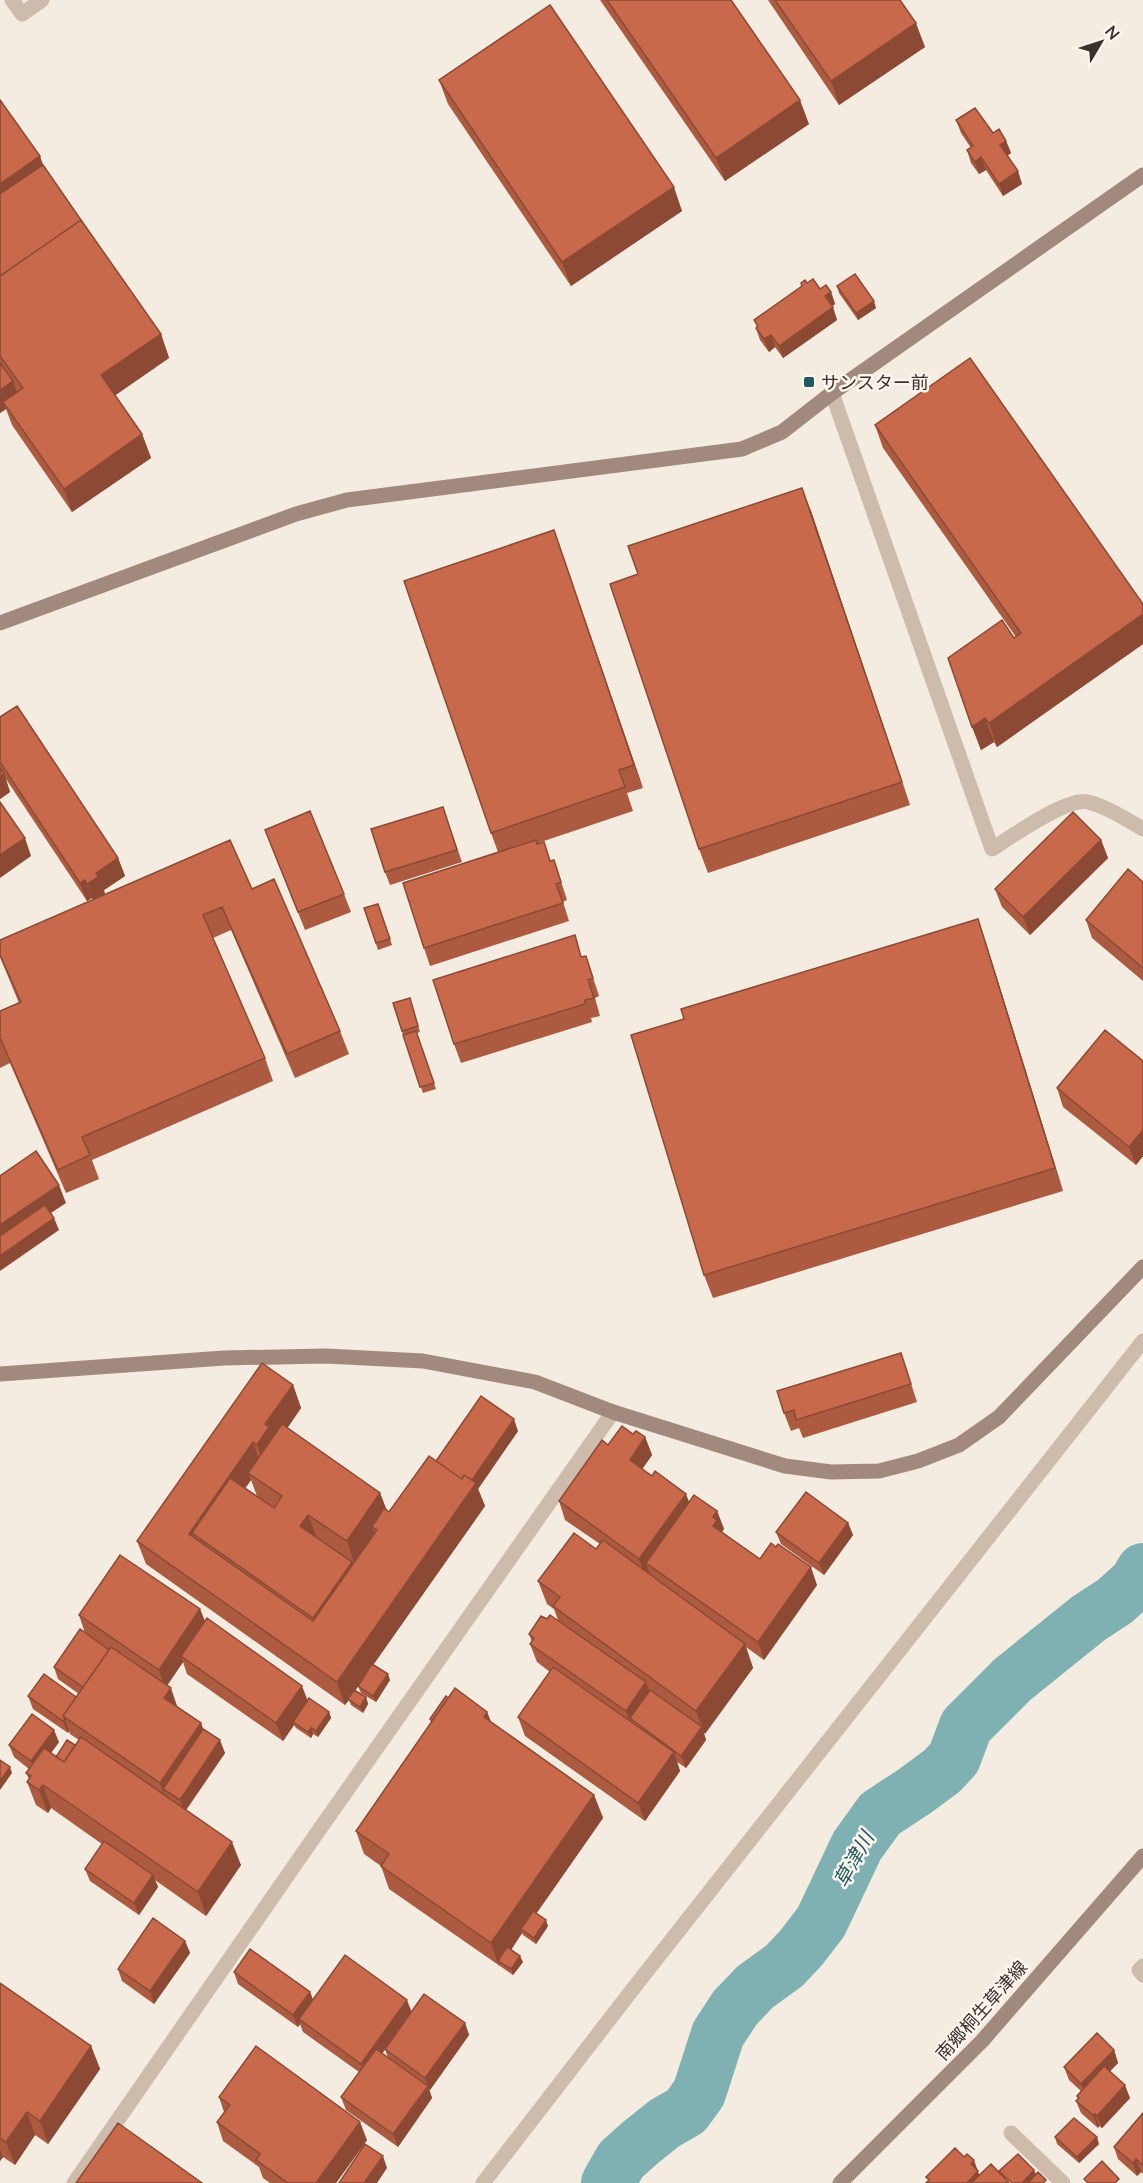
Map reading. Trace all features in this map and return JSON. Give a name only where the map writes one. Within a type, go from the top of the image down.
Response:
[{"type":"street","points":[[12,0],[22,14],[42,0]]},
{"type":"street","points":[[0,623],[296,514],[347,500],[742,449],[782,432],[832,393],[1143,175]]},
{"type":"street","points":[[832,393],[992,849],[1053,812],[1086,801],[1143,829]]},
{"type":"street","points":[[0,1374],[224,1358],[326,1356],[423,1361],[535,1382],[613,1412],[785,1466],[831,1472],[879,1471],[918,1461],[959,1445],[999,1417],[1143,1267]]},
{"type":"street","points":[[483,2183],[1143,1341]]},
{"type":"street","points":[[74,2183],[613,1412]]},
{"type":"street","name":"南郷桐生草津線","points":[[840,2183],[982,2041],[1143,1856]]},
{"type":"street","points":[[1143,1965],[1139,1970],[1143,1975]]},
{"type":"street","points":[[1011,2133],[1063,2183]]},
{"type":"building","points":[[607,0],[731,0],[800,100],[716,158]]},
{"type":"building","points":[[775,0],[900,0],[916,23],[831,81]]},
{"type":"building","points":[[550,5],[674,187],[562,262],[439,80]]},
{"type":"building","points":[[0,100],[40,156],[0,184]]},
{"type":"building","points":[[975,108],[993,133],[999,129],[1006,141],[1000,145],[1018,171],[999,184],[981,157],[975,162],[967,150],[973,146],[956,120]]},
{"type":"building","points":[[43,165],[81,220],[0,276],[0,194]]},
{"type":"building","points":[[81,220],[161,334],[101,375],[142,434],[64,489],[3,402],[23,388],[0,356],[0,276]]},
{"type":"building","points":[[855,274],[874,301],[856,313],[837,286]]},
{"type":"building","points":[[813,279],[820,289],[826,285],[831,292],[825,296],[833,307],[779,346],[771,335],[764,339],[756,328],[758,326],[754,320],[802,286],[801,283],[805,280],[807,283]]},
{"type":"building","points":[[970,358],[1143,604],[1143,614],[989,723],[985,718],[972,727],[948,658],[1002,620],[1014,638],[1021,633],[875,425]]},
{"type":"building","points":[[0,363],[13,381],[0,390]]},
{"type":"building","points":[[802,488],[902,782],[699,849],[610,584],[638,574],[628,546]]},
{"type":"building","points":[[554,530],[634,765],[619,770],[625,787],[491,833],[404,581]]},
{"type":"building","points":[[17,706],[118,858],[96,873],[99,876],[87,884],[85,880],[80,883],[0,762],[0,717]]},
{"type":"building","points":[[0,802],[25,838],[0,855]]},
{"type":"building","points":[[443,807],[457,850],[385,872],[371,829]]},
{"type":"building","points":[[310,811],[344,894],[298,912],[265,830]]},
{"type":"building","points":[[1073,812],[1101,840],[1023,917],[995,889]]},
{"type":"building","points":[[230,840],[252,889],[274,879],[340,1031],[287,1054],[222,907],[203,915],[265,1058],[82,1137],[90,1155],[58,1170],[0,1041],[0,1011],[21,1002],[0,955],[0,940]]},
{"type":"building","points":[[536,840],[537,844],[544,842],[550,861],[554,860],[561,882],[556,884],[563,903],[424,948],[403,883]]},
{"type":"building","points":[[1128,869],[1143,882],[1143,968],[1086,920]]},
{"type":"building","points":[[378,904],[390,939],[376,943],[364,908]]},
{"type":"building","points":[[978,919],[1055,1168],[704,1275],[631,1035],[684,1019],[681,1009]]},
{"type":"building","points":[[575,935],[581,957],[586,956],[593,978],[588,980],[594,998],[585,1000],[585,1004],[454,1044],[433,980]]},
{"type":"building","points":[[410,998],[418,1026],[402,1031],[393,1003]]},
{"type":"building","points":[[1105,1030],[1143,1061],[1143,1130],[1129,1147],[1057,1088]]},
{"type":"building","points":[[416,1031],[434,1083],[420,1087],[403,1035]]},
{"type":"building","points":[[36,1151],[59,1185],[0,1225],[0,1176]]},
{"type":"building","points":[[45,1205],[54,1218],[0,1256],[0,1236]]},
{"type":"building","points":[[901,1353],[911,1384],[796,1420],[794,1410],[784,1413],[777,1391]]},
{"type":"building","points":[[262,1363],[293,1385],[265,1424],[269,1427],[257,1445],[253,1442],[189,1534],[313,1621],[377,1530],[372,1527],[384,1508],[389,1512],[429,1456],[462,1479],[464,1475],[476,1483],[337,1682],[137,1541]]},
{"type":"building","points":[[481,1396],[514,1419],[472,1480],[464,1475],[462,1479],[436,1461]]},
{"type":"building","points":[[282,1424],[380,1493],[347,1541],[308,1515],[300,1526],[352,1562],[313,1618],[192,1533],[230,1478],[274,1508],[282,1496],[248,1473]]},
{"type":"building","points":[[622,1426],[633,1434],[636,1431],[645,1437],[630,1460],[652,1476],[655,1471],[686,1494],[639,1559],[559,1501],[602,1440],[608,1445]]},
{"type":"building","points":[[806,1492],[848,1523],[819,1563],[776,1532]]},
{"type":"building","points":[[694,1495],[717,1511],[713,1517],[717,1520],[713,1526],[760,1559],[771,1543],[776,1547],[778,1544],[811,1567],[758,1642],[646,1563]]},
{"type":"building","points":[[574,1533],[596,1549],[603,1540],[745,1644],[696,1711],[553,1606],[560,1597],[538,1581]]},
{"type":"building","points":[[120,1555],[200,1609],[159,1670],[79,1615]]},
{"type":"building","points":[[550,1615],[646,1682],[626,1711],[530,1644],[534,1638],[529,1634],[541,1616],[547,1619]]},
{"type":"building","points":[[207,1618],[302,1686],[276,1723],[181,1656]]},
{"type":"building","points":[[80,1629],[109,1650],[83,1687],[54,1667]]},
{"type":"building","points":[[111,1647],[171,1688],[164,1698],[201,1723],[160,1783],[63,1716]]},
{"type":"building","points":[[372,1664],[388,1674],[373,1696],[358,1686]]},
{"type":"building","points":[[553,1667],[674,1752],[638,1803],[518,1717]]},
{"type":"building","points":[[44,1674],[76,1697],[63,1716],[65,1719],[63,1721],[28,1696]]},
{"type":"building","points":[[455,1688],[487,1712],[484,1717],[594,1795],[491,1943],[381,1866],[389,1854],[356,1831]]},
{"type":"building","points":[[354,1690],[366,1697],[360,1707],[348,1699]]},
{"type":"building","points":[[650,1690],[702,1727],[681,1756],[630,1718]]},
{"type":"building","points":[[446,1696],[448,1698],[432,1721],[430,1719]]},
{"type":"building","points":[[309,1698],[329,1712],[316,1731],[311,1728],[308,1732],[293,1722]]},
{"type":"building","points":[[32,1714],[54,1730],[31,1761],[9,1745]]},
{"type":"building","points":[[203,1729],[220,1740],[180,1800],[163,1789]]},
{"type":"building","points":[[81,1737],[232,1842],[198,1892],[43,1785],[39,1790],[27,1782],[31,1776],[26,1773],[44,1748],[64,1762]]},
{"type":"building","points":[[67,1740],[75,1745],[64,1762],[56,1757]]},
{"type":"building","points":[[0,1760],[10,1767],[0,1781]]},
{"type":"building","points":[[104,1841],[153,1875],[134,1903],[85,1869]]},
{"type":"building","points":[[533,1911],[546,1920],[534,1938],[521,1929]]},
{"type":"building","points":[[153,1918],[185,1941],[150,1991],[118,1969]]},
{"type":"building","points":[[507,1947],[520,1956],[511,1969],[498,1961]]},
{"type":"building","points":[[250,1949],[310,1992],[293,2015],[234,1972]]},
{"type":"building","points":[[345,1955],[407,2000],[361,2064],[299,2019]]},
{"type":"building","points":[[0,1983],[91,2046],[40,2121],[27,2112],[6,2142],[0,2138]]},
{"type":"building","points":[[424,1994],[465,2023],[425,2078],[385,2049]]},
{"type":"building","points":[[1097,2033],[1114,2050],[1081,2084],[1064,2067]]},
{"type":"building","points":[[256,2046],[360,2122],[316,2183],[288,2183],[256,2160],[260,2154],[217,2122],[230,2105],[219,2097]]},
{"type":"building","points":[[376,2049],[428,2086],[393,2134],[341,2097]]},
{"type":"building","points":[[1104,2066],[1125,2085],[1097,2116],[1076,2101],[1079,2098],[1077,2096]]},
{"type":"building","points":[[1143,2113],[1143,2165],[1136,2159],[1133,2163],[1114,2147]]},
{"type":"building","points":[[1074,2118],[1097,2137],[1077,2157],[1055,2137]]},
{"type":"building","points":[[118,2123],[202,2183],[76,2183]]},
{"type":"building","points":[[365,2144],[383,2156],[364,2183],[339,2183]]},
{"type":"building","points":[[955,2148],[964,2157],[967,2154],[974,2160],[971,2164],[978,2171],[967,2183],[926,2183],[929,2180],[926,2177]]},
{"type":"building","points":[[1018,2154],[1034,2170],[1022,2183],[1012,2183],[999,2171]]},
{"type":"building","points":[[1102,2161],[1119,2179],[1115,2183],[1088,2183],[1084,2179]]},
{"type":"building","points":[[991,2164],[1009,2183],[971,2183]]},
{"type":"building","points":[[1038,2172],[1046,2180],[1043,2183],[1028,2183]]},
{"type":"waterway","name":"草津川","points":[[608,2183],[621,2160],[665,2123],[686,2111],[699,2093],[718,2034],[735,2008],[755,1987],[784,1966],[821,1922],[857,1846],[880,1814],[942,1771],[954,1758],[966,1726],[1012,1680],[1089,1618],[1115,1601],[1136,1582],[1143,1570]]},
{"type":"place","name":"サンスター前","points":[[809,382]]}]
